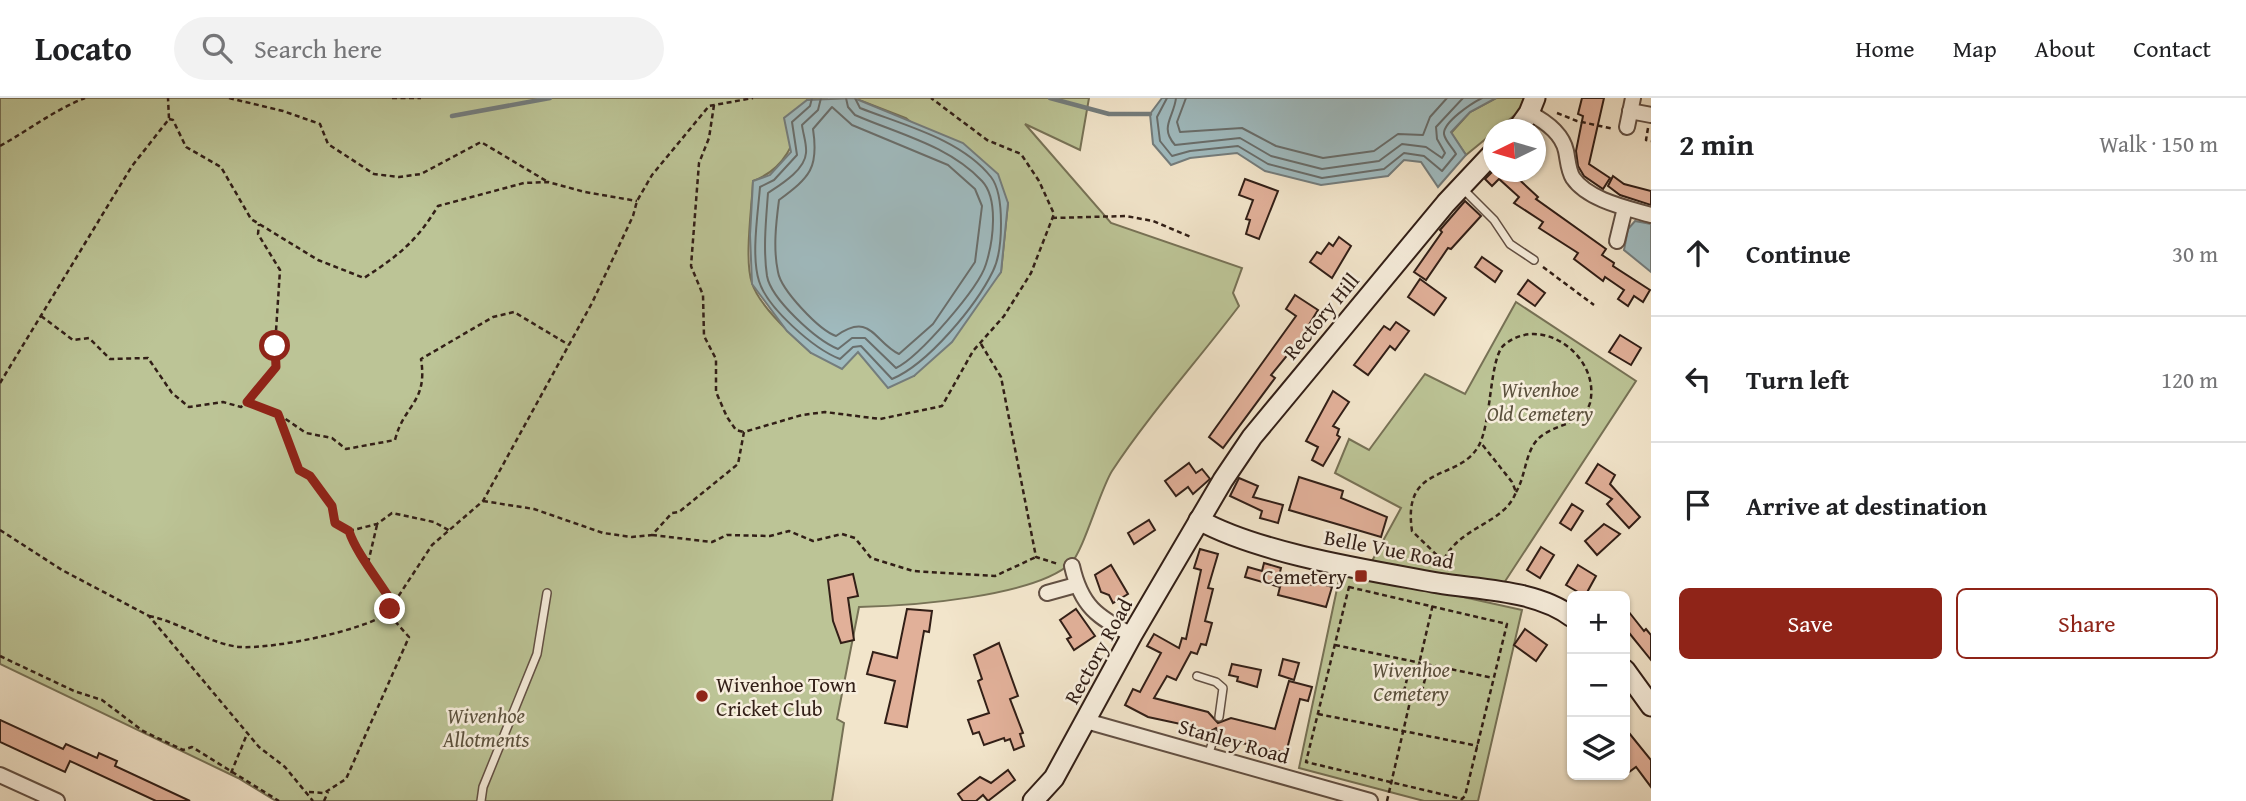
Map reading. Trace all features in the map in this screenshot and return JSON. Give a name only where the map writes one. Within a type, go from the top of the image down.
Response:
[{"type":"street","points":[[1625,129],[1631,104],[1647,118]]},
{"type":"street","points":[[1533,109],[1564,143],[1572,177],[1580,185],[1625,208],[1651,215]]},
{"type":"street","name":"Rectory Hill","points":[[1199,520],[1252,437],[1483,164]]},
{"type":"street","points":[[1617,241],[1625,208]]},
{"type":"street","name":"Belle Vue Road","points":[[1199,520],[1248,542],[1437,583],[1531,599],[1567,615]]},
{"type":"street","name":"Rectory Road","points":[[1033,801],[1054,778],[1199,520]]},
{"type":"street","points":[[1072,566],[1076,585],[1093,613],[1132,635]]},
{"type":"street","points":[[1047,593],[1076,585]]},
{"type":"street","points":[[1630,677],[1651,706]]},
{"type":"street","name":"Stanley Road","points":[[1086,721],[1370,801]]},
{"type":"street","points":[[0,775],[57,801]]},
{"type":"lane","points":[[1461,187],[1494,220],[1510,244],[1534,260]]},
{"type":"lane","points":[[481,801],[483,787],[537,654],[547,593]]},
{"type":"lane","points":[[1197,676],[1216,682],[1223,688],[1219,717]]},
{"type":"lane","points":[[1208,756],[1215,734]]},
{"type":"path","points":[[0,146],[29,131],[60,108],[85,98]]},
{"type":"path","points":[[0,383],[132,166],[169,119],[168,98]]},
{"type":"path","points":[[229,98],[283,111],[320,124],[328,144],[374,174],[399,177],[421,174],[481,142],[548,182],[584,192],[636,201]]},
{"type":"path","points":[[392,98],[421,98]]},
{"type":"path","points":[[0,530],[62,570],[149,616],[168,620],[239,647],[285,643],[376,621],[390,611],[432,545],[483,501],[569,345],[633,216],[636,201],[652,175],[700,114],[714,105],[752,98]]},
{"type":"path","points":[[714,105],[709,138],[699,163],[691,266],[703,295],[704,336],[716,359],[716,392],[736,430],[744,432],[802,415],[824,412],[880,419],[942,406],[980,343],[1004,316],[1031,273],[1054,214],[1039,181],[1020,154],[987,140],[931,98]]},
{"type":"path","points":[[1533,109],[1550,110],[1577,121],[1625,129]]},
{"type":"path","points":[[1647,118],[1650,122],[1646,140],[1651,142]]},
{"type":"path","points":[[169,119],[173,120],[186,146],[221,167],[240,195],[242,206],[259,224],[318,260],[364,278],[394,259],[420,235],[438,206],[524,183],[548,182]]},
{"type":"path","points":[[1052,218],[1126,216],[1153,220],[1191,237]]},
{"type":"path","points":[[41,316],[73,340],[89,338],[110,359],[148,358],[172,393],[189,407],[223,402],[241,407],[276,367],[281,270],[258,234],[259,224]]},
{"type":"path","points":[[1534,260],[1594,305]]},
{"type":"path","points":[[247,402],[278,414],[306,433],[332,438],[346,449],[395,440],[400,421],[417,402],[424,379],[421,359],[493,317],[514,312],[569,345]]},
{"type":"path","points":[[1416,677],[1447,551],[1464,534],[1509,505],[1537,440],[1551,430],[1583,416],[1590,403],[1591,383],[1580,355],[1558,340],[1528,334],[1513,338],[1501,348],[1495,360],[1491,401],[1481,443],[1468,458],[1438,472],[1422,484],[1413,498],[1412,531],[1443,561]]},
{"type":"path","points":[[980,343],[1001,377],[1036,557]]},
{"type":"path","points":[[278,414],[299,470],[310,476],[332,506],[335,523],[349,531],[377,524],[392,513],[434,522],[450,531]]},
{"type":"path","points":[[652,535],[672,513],[679,512],[738,464],[744,432]]},
{"type":"path","points":[[1481,443],[1512,482],[1516,492]]},
{"type":"path","points":[[483,501],[534,509],[603,533],[632,537],[652,535],[712,542],[727,535],[770,536],[789,531],[813,541],[842,534],[855,538],[871,558],[913,571],[995,576],[1036,557],[1072,566]]},
{"type":"path","points":[[368,563],[377,524]]},
{"type":"path","points":[[349,531],[354,549],[368,563],[393,604]]},
{"type":"path","points":[[1349,587],[1432,605],[1507,624],[1465,796],[1462,799],[1391,784],[1306,762],[1349,587]]},
{"type":"path","points":[[324,801],[328,792],[346,779],[409,637],[393,619],[390,611]]},
{"type":"path","points":[[149,616],[247,733],[309,792],[313,801]]},
{"type":"path","points":[[1335,645],[1494,678]]},
{"type":"path","points":[[0,656],[74,691],[102,700],[144,731],[183,750],[191,747],[279,801]]},
{"type":"path","points":[[1408,675],[1416,677],[1425,679],[1421,695],[1404,691],[1408,675]]},
{"type":"path","points":[[1387,801],[1412,693]]},
{"type":"path","points":[[1318,714],[1478,746]]},
{"type":"path","points":[[231,773],[247,733]]},
{"type":"path","points":[[309,792],[328,792]]},
{"type":"green space","name":"Wivenhoe Allotments","points":[[0,98],[828,98],[807,100],[795,137],[784,158],[766,175],[753,181],[749,247],[752,283],[769,311],[811,353],[858,352],[878,373],[914,376],[1001,272],[1008,203],[906,118],[854,98],[1089,98],[1080,150],[1025,124],[1111,223],[1242,268],[1233,293],[1239,306],[1157,409],[1112,471],[1081,547],[1071,563],[1053,575],[1001,592],[938,602],[859,607],[837,719],[844,723],[832,801],[276,801],[238,778],[0,664]]},
{"type":"green space","points":[[1496,98],[1527,98],[1521,110],[1510,119],[1483,119],[1483,141],[1466,155],[1451,133],[1470,112]]},
{"type":"green space","name":"Wivenhoe Old Cemetery","points":[[1516,302],[1636,381],[1502,586],[1372,561],[1401,508],[1335,473],[1349,439],[1369,450],[1425,374],[1465,394]]},
{"type":"green space","name":"Wivenhoe Cemetery","points":[[1341,570],[1522,610],[1478,801],[1424,801],[1299,768]]},
{"type":"water","points":[[854,98],[963,143],[998,174],[1008,203],[1001,272],[952,342],[914,376],[888,388],[858,352],[842,369],[811,353],[787,331],[752,284],[750,235],[753,181],[770,175],[791,152],[784,118],[807,100]]},
{"type":"water","points":[[1162,98],[1496,98],[1470,112],[1451,132],[1466,155],[1438,187],[1421,162],[1404,160],[1388,176],[1321,185],[1265,171],[1237,153],[1190,158],[1171,165],[1153,144],[1150,114]]},
{"type":"water","points":[[1635,221],[1651,224],[1651,272],[1624,250],[1628,229]]},
{"type":"building","points":[[1582,98],[1604,98],[1589,164],[1610,178],[1603,189],[1584,176],[1578,166],[1576,151],[1583,116],[1578,114]]},
{"type":"building","points":[[1613,176],[1624,184],[1651,191],[1651,205],[1620,195],[1608,186]]},
{"type":"building","points":[[1245,179],[1278,191],[1259,239],[1246,234],[1250,220],[1246,219],[1253,200],[1239,195]]},
{"type":"building","points":[[1502,182],[1522,182],[1538,197],[1536,199],[1606,249],[1602,255],[1614,263],[1613,266],[1650,290],[1643,302],[1634,296],[1628,306],[1618,299],[1624,290],[1605,277],[1603,281],[1574,259],[1578,253],[1539,228],[1543,222],[1514,203],[1519,197]]},
{"type":"building","points":[[1465,201],[1481,216],[1451,249],[1448,248],[1426,280],[1414,272],[1442,232],[1440,230]]},
{"type":"building","points":[[1339,237],[1351,246],[1332,278],[1310,262],[1317,252],[1321,254],[1329,243],[1333,246]]},
{"type":"building","points":[[1482,257],[1502,271],[1495,282],[1475,267]]},
{"type":"building","points":[[1420,279],[1446,298],[1434,315],[1408,297]]},
{"type":"building","points":[[1528,280],[1545,293],[1535,306],[1518,294]]},
{"type":"building","points":[[1295,295],[1318,310],[1299,341],[1271,375],[1275,378],[1223,448],[1209,437],[1296,316],[1286,309]]},
{"type":"building","points":[[1396,322],[1409,331],[1395,350],[1390,346],[1368,375],[1354,365],[1384,326],[1390,330]]},
{"type":"building","points":[[1620,335],[1641,348],[1631,365],[1609,352]]},
{"type":"building","points":[[1333,391],[1349,402],[1333,426],[1339,429],[1337,435],[1340,437],[1323,466],[1312,460],[1318,447],[1306,441]]},
{"type":"building","points":[[1189,463],[1196,473],[1202,469],[1210,479],[1193,494],[1188,487],[1176,496],[1165,481]]},
{"type":"building","points":[[1598,464],[1615,475],[1610,484],[1640,517],[1629,528],[1607,504],[1612,499],[1586,483]]},
{"type":"building","points":[[1299,477],[1343,491],[1341,498],[1387,517],[1381,537],[1289,510]]},
{"type":"building","points":[[1239,478],[1258,486],[1253,497],[1283,505],[1278,523],[1260,518],[1262,511],[1230,496]]},
{"type":"building","points":[[1572,504],[1583,511],[1571,530],[1560,523]]},
{"type":"building","points":[[1149,520],[1155,530],[1134,544],[1128,533]]},
{"type":"building","points":[[1604,524],[1620,534],[1597,555],[1585,541]]},
{"type":"building","points":[[1541,547],[1554,555],[1540,578],[1527,570]]},
{"type":"building","points":[[1200,549],[1218,554],[1208,588],[1213,589],[1205,621],[1212,623],[1206,645],[1201,644],[1197,654],[1191,652],[1176,680],[1167,676],[1154,698],[1208,712],[1218,723],[1231,718],[1275,729],[1289,681],[1312,687],[1308,701],[1300,699],[1286,753],[1221,736],[1216,728],[1209,732],[1203,731],[1203,734],[1189,730],[1190,726],[1148,717],[1125,705],[1133,689],[1140,692],[1161,653],[1147,646],[1154,634],[1179,648],[1182,638],[1186,639],[1201,570],[1194,568]]},
{"type":"building","points":[[1264,563],[1281,568],[1279,576],[1313,585],[1314,581],[1332,587],[1326,607],[1278,595],[1280,587],[1245,577],[1248,567],[1262,571]]},
{"type":"building","points":[[1111,565],[1128,594],[1113,603],[1109,595],[1101,592],[1095,575]]},
{"type":"building","points":[[1578,565],[1596,576],[1588,591],[1576,591],[1566,585]]},
{"type":"building","points":[[853,574],[858,596],[848,598],[854,640],[841,643],[833,621],[828,580]]},
{"type":"building","points":[[907,609],[932,611],[929,632],[924,631],[907,727],[885,723],[895,681],[867,674],[873,652],[897,658]]},
{"type":"building","points":[[1076,609],[1095,636],[1074,650],[1067,639],[1071,637],[1060,620]]},
{"type":"building","points":[[1630,613],[1644,631],[1646,629],[1651,635],[1651,660],[1630,634]]},
{"type":"building","points":[[1525,629],[1547,645],[1536,661],[1514,645]]},
{"type":"building","points":[[999,643],[1018,696],[1010,699],[1023,733],[1020,734],[1024,746],[1014,750],[1010,739],[1005,741],[1004,738],[984,745],[979,732],[973,734],[968,720],[989,713],[978,681],[982,679],[974,655]]},
{"type":"building","points":[[1283,659],[1299,663],[1294,680],[1279,675]]},
{"type":"building","points":[[1232,664],[1261,670],[1257,687],[1237,681],[1238,677],[1229,675]]},
{"type":"building","points":[[0,720],[63,749],[66,744],[97,758],[99,753],[117,761],[115,766],[190,801],[156,801],[70,761],[65,772],[0,742]]},
{"type":"building","points":[[1630,734],[1651,760],[1651,787],[1636,767],[1630,771]]},
{"type":"building","points":[[1008,770],[1015,780],[988,801],[983,795],[976,801],[963,801],[958,794],[980,777],[991,783]]},
{"type":"waterway","points":[[452,116],[550,98]]},
{"type":"waterway","points":[[1050,98],[1109,114],[1150,114]]},
{"type":"place","name":"Cemetery","points":[[1361,576]]},
{"type":"place","name":"Wivenhoe Town Cricket Club","points":[[702,696]]},
{"type":"route","points":[[275,346],[276,367],[247,402],[278,414],[299,470],[310,476],[332,506],[335,523],[349,531],[354,549],[368,563],[393,604],[390,609]]}]
